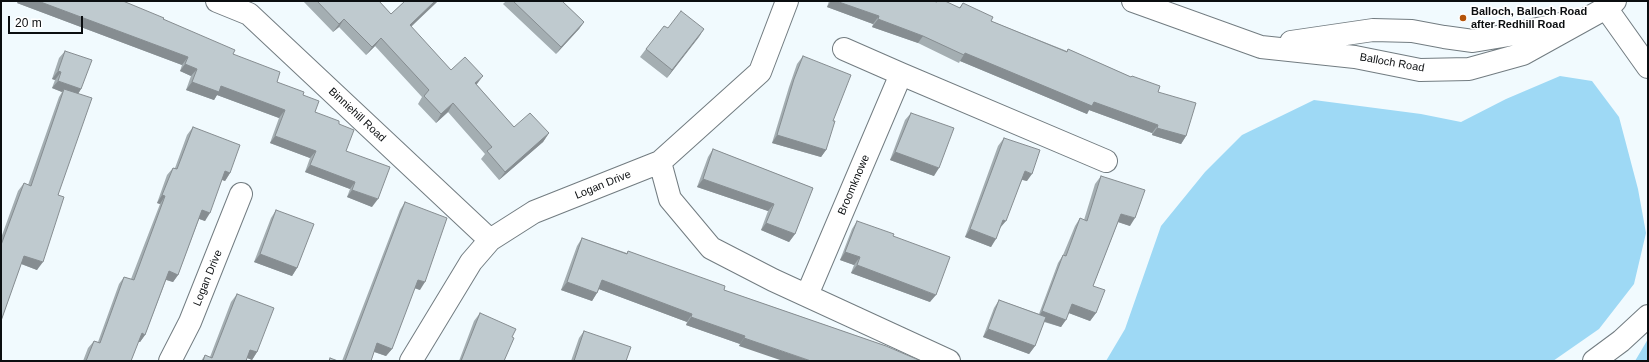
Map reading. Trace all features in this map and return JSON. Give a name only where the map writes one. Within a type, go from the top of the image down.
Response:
[{"type":"street","name":"Binniehill Road","points":[[218,1],[249,14],[490,240]]},
{"type":"street","name":"Logan Drive","points":[[411,361],[471,262],[490,240],[534,212],[660,162],[760,72],[787,1]]},
{"type":"street","name":"Balloch Road","points":[[1133,1],[1261,47],[1355,57],[1420,70],[1469,69],[1523,54],[1611,4]]},
{"type":"street","points":[[1611,4],[1648,67]]},
{"type":"street","name":"Balloch Road","points":[[1261,47],[1373,30],[1412,31],[1444,38],[1473,41],[1584,20]]},
{"type":"street","points":[[844,49],[1106,161]]},
{"type":"street","name":"Broomknowe","points":[[807,295],[901,74]]},
{"type":"street","points":[[660,162],[670,199],[711,248],[807,295],[949,361]]},
{"type":"street","name":"Logan Drive","points":[[170,361],[190,322],[241,194]]},
{"type":"street","points":[[1594,361],[1621,342],[1648,316]]},
{"type":"shaded area","points":[[1560,76],[1592,81],[1619,117],[1638,189],[1646,233],[1634,284],[1599,329],[1553,361],[1106,361],[1125,329],[1161,226],[1205,172],[1242,135],[1314,100],[1421,114],[1461,122],[1506,99]]},
{"type":"shaded area","points":[[1648,339],[1648,361],[1635,361]]},
{"type":"building","points":[[38,1],[123,1],[235,50],[233,54],[280,72],[277,82],[304,92],[303,95],[319,101],[315,112],[339,121],[339,124],[354,130],[346,151],[390,167],[378,199],[352,190],[355,182],[310,165],[316,151],[275,136],[285,110],[221,86],[219,92],[192,82],[197,69],[185,64],[188,57]]},
{"type":"building","points":[[317,1],[379,1],[391,14],[405,1],[435,1],[410,25],[451,70],[465,57],[483,76],[475,83],[514,127],[530,113],[549,133],[505,172],[487,151],[492,147],[453,103],[441,114],[424,96],[429,90],[381,38],[372,47],[344,19],[339,24]]},
{"type":"building","points":[[513,1],[562,1],[584,22],[561,47]]},
{"type":"building","points":[[836,1],[945,1],[960,8],[963,3],[993,17],[991,21],[1067,52],[1068,49],[1131,77],[1132,76],[1160,86],[1158,92],[1196,103],[1186,136],[1157,128],[1158,125],[1094,102],[1092,106],[965,53],[964,55],[923,36],[878,19],[879,16]]},
{"type":"building","points":[[681,11],[704,29],[672,70],[646,49],[664,26],[668,28]]},
{"type":"building","points":[[65,51],[92,60],[81,89],[58,81],[61,72],[58,71]]},
{"type":"building","points":[[803,56],[851,75],[833,121],[835,121],[826,150],[777,135],[794,79]]},
{"type":"building","points":[[64,89],[92,98],[58,195],[64,197],[43,262],[24,256],[1,321],[1,245],[24,183],[31,186]]},
{"type":"building","points":[[911,113],[954,128],[939,168],[895,152]]},
{"type":"building","points":[[193,127],[240,145],[230,173],[225,171],[210,213],[202,210],[178,275],[169,271],[145,335],[142,333],[131,361],[86,361],[94,341],[100,343],[124,277],[134,280],[165,196],[162,195],[173,168],[177,169]]},
{"type":"building","points":[[1004,138],[1040,150],[1032,174],[1025,171],[1006,221],[1003,220],[996,239],[970,229]]},
{"type":"building","points":[[713,149],[813,188],[795,234],[766,223],[774,204],[703,179]]},
{"type":"building","points":[[1101,176],[1145,190],[1135,218],[1121,214],[1093,286],[1105,290],[1096,313],[1072,304],[1066,320],[1042,311],[1063,255],[1066,256],[1080,218],[1087,221]]},
{"type":"building","points":[[405,202],[447,218],[425,282],[418,280],[392,349],[377,343],[371,361],[345,361]]},
{"type":"building","points":[[276,210],[314,224],[297,268],[260,254]]},
{"type":"building","points":[[857,221],[894,234],[893,236],[950,257],[936,295],[857,265],[860,257],[845,252]]},
{"type":"building","points":[[582,238],[627,254],[628,251],[725,286],[724,290],[886,346],[921,361],[811,361],[744,338],[745,336],[691,317],[692,314],[602,280],[597,293],[567,282]]},
{"type":"building","points":[[237,294],[274,308],[257,352],[250,350],[246,361],[203,361],[205,355],[212,358]]},
{"type":"building","points":[[999,300],[1046,317],[1035,346],[988,329]]},
{"type":"building","points":[[480,313],[516,329],[512,337],[514,338],[504,361],[461,361]]},
{"type":"building","points":[[584,331],[631,347],[626,361],[574,361]]},
{"type":"building","points":[[330,358],[338,361],[329,361]]},
{"type":"place","name":"Balloch, Balloch Road after Redhill Road","points":[[1463,18]]}]
